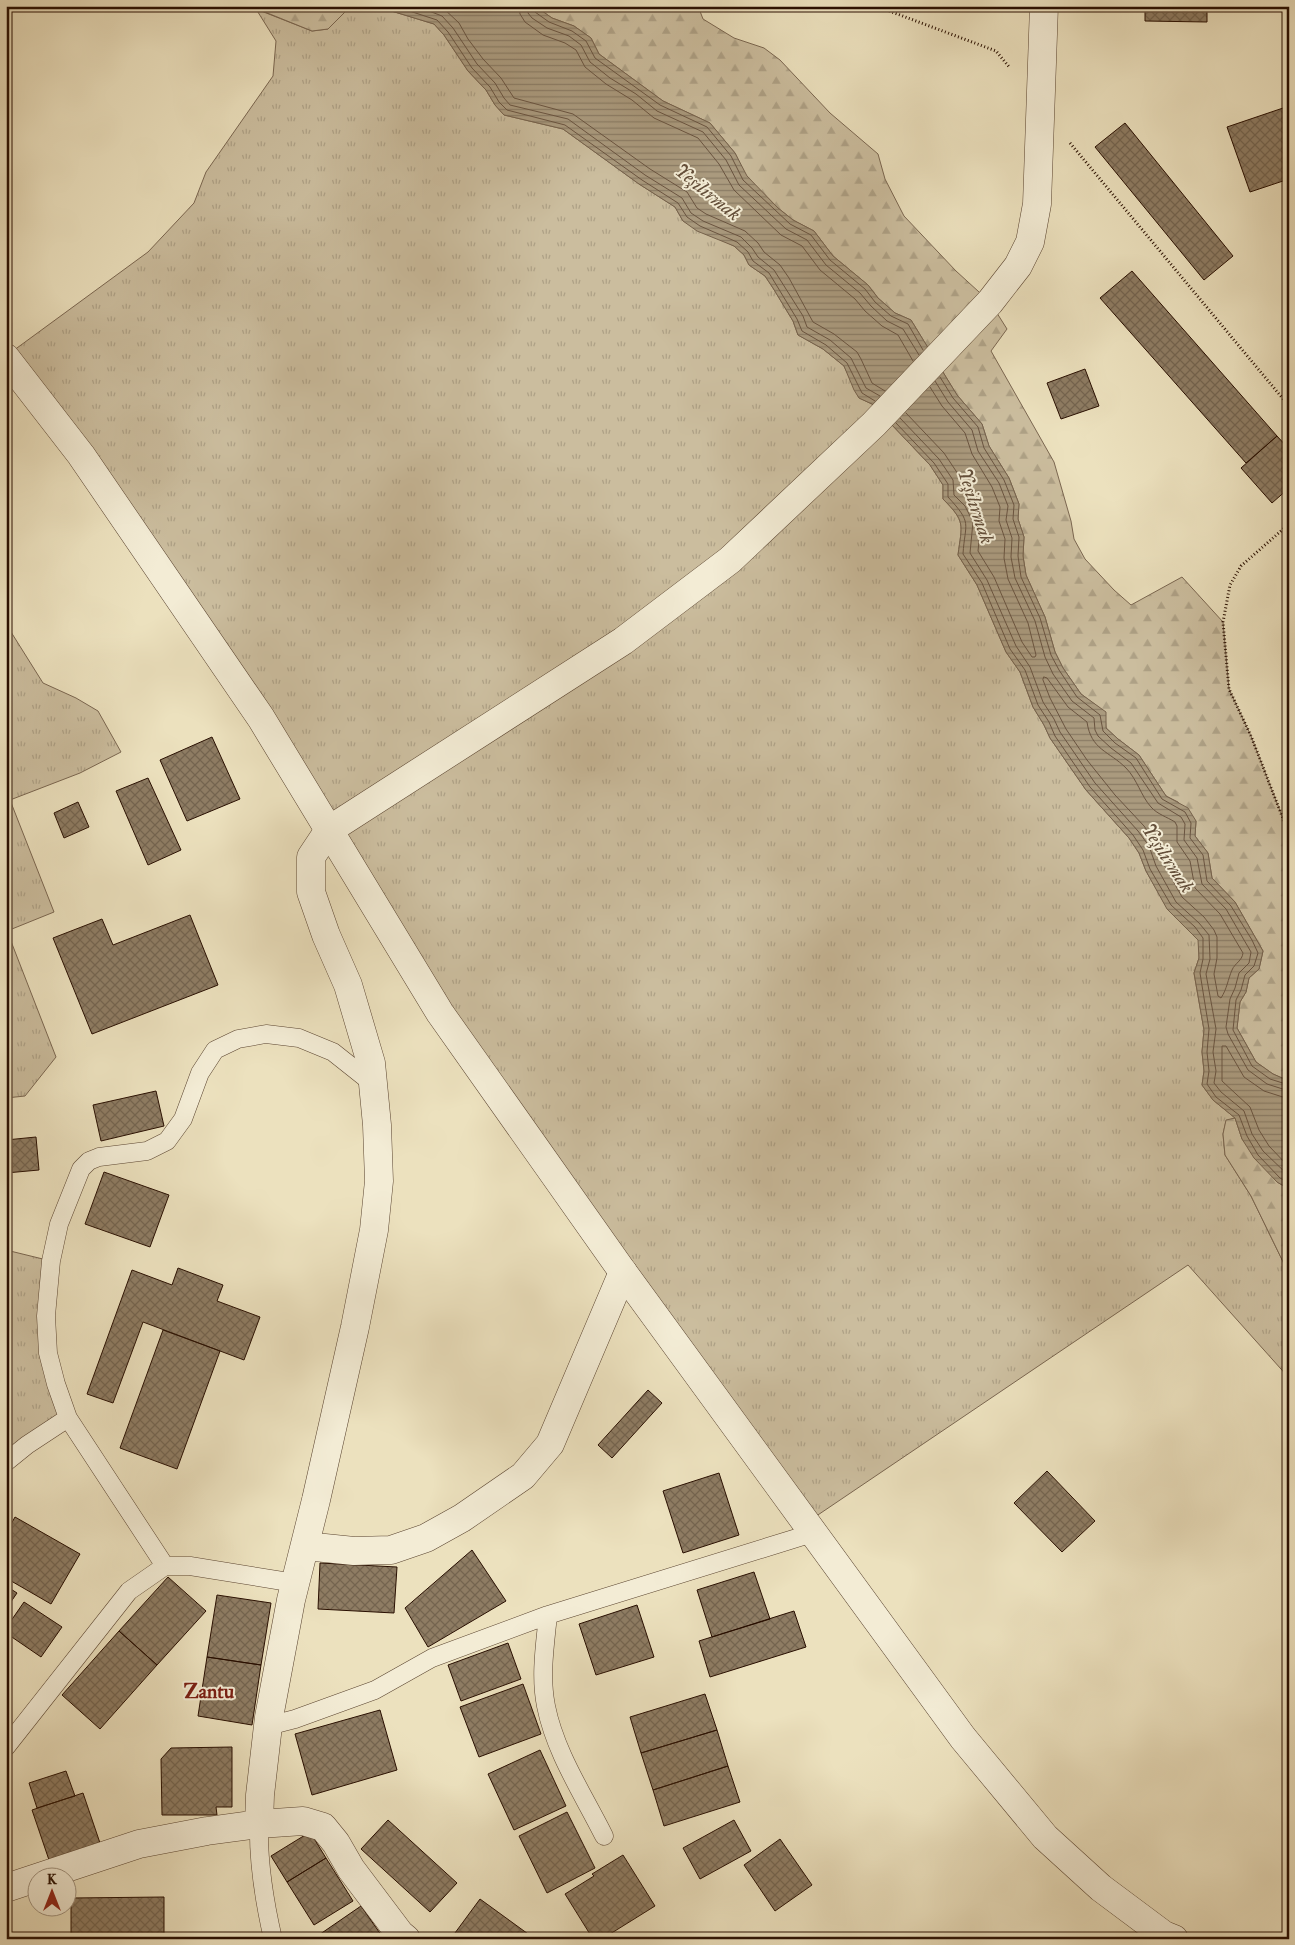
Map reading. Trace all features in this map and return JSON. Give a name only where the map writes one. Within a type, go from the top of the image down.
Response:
[{"type":"street","points":[[259,1824],[260,1794],[268,1726],[295,1583],[350,1346],[374,1230],[379,1181],[377,1125],[371,1063],[348,985],[326,935],[311,892],[311,857],[329,830],[623,641],[730,560],[874,424],[990,302],[1018,266],[1030,242],[1037,204],[1044,6]]},
{"type":"street","points":[[6,358],[81,455],[260,718],[440,1012],[623,1272],[963,1738],[1045,1837],[1101,1888],[1164,1935],[1174,1939]]},
{"type":"street","points":[[304,1546],[354,1551],[391,1550],[426,1538],[462,1518],[523,1476],[550,1444],[623,1272]]},
{"type":"street","points":[[6,1888],[140,1844],[207,1831],[259,1824],[303,1821],[323,1827],[336,1843],[351,1869],[400,1934],[406,1939]]},
{"type":"lane","points":[[165,1566],[68,1418],[48,1353],[46,1316],[51,1261],[59,1224],[81,1169],[89,1161],[99,1157],[147,1150],[167,1141],[183,1119],[200,1073],[215,1050],[238,1039],[266,1034],[299,1038],[333,1052],[372,1083]]},
{"type":"lane","points":[[6,1462],[27,1445],[68,1418]]},
{"type":"lane","points":[[268,1726],[295,1719],[375,1690],[432,1658],[548,1615],[813,1533]]},
{"type":"lane","points":[[6,1747],[129,1591],[165,1566],[190,1566],[295,1583]]},
{"type":"lane","points":[[548,1615],[543,1666],[546,1706],[560,1750],[604,1836]]},
{"type":"lane","points":[[259,1824],[258,1853],[273,1939]]},
{"type":"path","points":[[876,6],[996,51],[1040,107],[1289,406]]},
{"type":"path","points":[[1289,524],[1241,566],[1230,585],[1223,622],[1229,689],[1251,736],[1289,834]]},
{"type":"green space","points":[[250,6],[351,6],[328,29],[312,31]]},
{"type":"green space","points":[[351,6],[375,6],[434,24],[444,35],[468,71],[486,90],[504,115],[563,129],[639,184],[675,207],[683,221],[734,246],[744,255],[749,265],[765,276],[793,321],[798,335],[823,349],[844,366],[859,398],[872,404],[930,465],[943,485],[943,499],[956,513],[961,524],[958,555],[977,585],[1006,652],[1020,672],[1033,707],[1050,738],[1086,790],[1129,838],[1139,853],[1146,871],[1167,908],[1199,940],[1199,958],[1194,973],[1204,1030],[1202,1085],[1213,1100],[1235,1118],[1226,1121],[1223,1134],[1225,1155],[1251,1196],[1289,1274],[1289,1378],[1188,1265],[806,1523],[623,1272],[6,356],[148,252],[194,203],[206,172],[273,76],[276,41],[256,9],[312,31],[328,29]]},
{"type":"green space","points":[[535,6],[698,6],[703,19],[734,38],[764,48],[780,60],[830,113],[878,154],[885,179],[904,216],[956,271],[990,302],[1007,329],[991,351],[1054,462],[1071,521],[1074,539],[1085,559],[1131,605],[1182,577],[1223,622],[1229,689],[1251,736],[1289,834],[1289,1081],[1273,1074],[1256,1062],[1237,1028],[1240,1002],[1246,992],[1249,978],[1259,969],[1263,951],[1235,902],[1212,878],[1208,853],[1195,836],[1196,821],[1178,802],[1166,796],[1139,755],[1106,728],[1105,712],[1081,694],[1063,668],[1055,652],[1045,617],[1026,575],[1023,556],[1024,537],[1018,519],[1019,504],[1009,478],[989,446],[982,424],[957,395],[911,320],[895,313],[878,298],[868,285],[833,256],[814,231],[793,220],[778,208],[746,176],[735,153],[710,123],[663,101],[599,54],[591,38],[574,26],[552,18]]},
{"type":"green space","points":[[6,624],[43,683],[76,698],[98,711],[121,752],[80,773],[10,800],[54,912],[7,931],[56,1057],[25,1096],[6,1098]]},
{"type":"green space","points":[[1235,1118],[1242,1139],[1277,1182],[1289,1189],[1289,1274],[1251,1196],[1225,1155],[1223,1134],[1226,1120]]},
{"type":"green space","points":[[6,1250],[51,1261],[46,1316],[68,1418],[6,1462]]},
{"type":"water","name":"Yeşilırmak","points":[[375,6],[535,6],[552,18],[574,26],[591,38],[599,54],[663,101],[710,123],[735,153],[747,176],[778,208],[793,220],[814,231],[833,256],[868,285],[878,298],[895,313],[911,320],[957,395],[982,424],[989,446],[1009,478],[1019,504],[1018,519],[1024,537],[1023,556],[1026,575],[1045,617],[1055,652],[1063,668],[1081,694],[1106,712],[1106,728],[1139,755],[1166,796],[1188,808],[1196,821],[1195,836],[1208,853],[1212,878],[1235,902],[1263,951],[1259,969],[1249,978],[1246,992],[1240,1002],[1237,1028],[1256,1062],[1273,1074],[1289,1081],[1289,1189],[1277,1182],[1254,1158],[1242,1139],[1235,1118],[1213,1100],[1202,1085],[1204,1030],[1194,973],[1199,958],[1198,940],[1167,909],[1146,871],[1139,853],[1129,838],[1086,790],[1050,738],[1033,707],[1020,672],[1006,652],[977,585],[958,555],[961,524],[956,513],[943,499],[943,485],[930,465],[872,404],[859,398],[844,366],[823,349],[798,335],[793,321],[765,276],[749,265],[744,255],[734,246],[697,231],[683,221],[675,207],[639,184],[563,129],[504,115],[486,90],[468,71],[444,35],[434,24]]},
{"type":"building","points":[[1145,6],[1207,6],[1207,22],[1145,21]]},
{"type":"building","points":[[1289,106],[1289,179],[1250,192],[1227,127]]},
{"type":"building","points":[[1125,123],[1233,256],[1204,280],[1095,147]]},
{"type":"building","points":[[1132,271],[1277,436],[1246,463],[1100,298]]},
{"type":"building","points":[[1085,369],[1099,406],[1061,419],[1047,383]]},
{"type":"building","points":[[1277,436],[1289,449],[1289,488],[1272,503],[1241,468]]},
{"type":"building","points":[[212,737],[240,799],[187,821],[160,760]]},
{"type":"building","points":[[148,778],[181,850],[148,865],[116,791]]},
{"type":"building","points":[[78,802],[89,827],[64,838],[54,813]]},
{"type":"building","points":[[190,915],[218,985],[92,1034],[53,938],[102,919],[113,945]]},
{"type":"building","points":[[156,1091],[164,1126],[101,1141],[93,1105]]},
{"type":"building","points":[[36,1137],[39,1170],[6,1173],[6,1140]]},
{"type":"building","points":[[104,1172],[169,1195],[150,1247],[85,1224]]},
{"type":"building","points":[[178,1268],[223,1285],[217,1301],[260,1317],[244,1360],[143,1322],[113,1403],[87,1394],[132,1270],[172,1285]]},
{"type":"building","points":[[163,1330],[220,1351],[177,1469],[120,1448]]},
{"type":"building","points":[[648,1390],[662,1403],[612,1458],[598,1445]]},
{"type":"building","points":[[1047,1471],[1095,1521],[1062,1552],[1014,1503]]},
{"type":"building","points":[[719,1473],[739,1535],[683,1553],[663,1491]]},
{"type":"building","points":[[15,1517],[80,1554],[51,1604],[6,1578],[6,1533]]},
{"type":"building","points":[[472,1550],[506,1601],[428,1647],[405,1608]]},
{"type":"building","points":[[320,1563],[397,1567],[394,1613],[318,1609]]},
{"type":"building","points":[[754,1572],[770,1619],[712,1637],[697,1590]]},
{"type":"building","points":[[168,1577],[206,1611],[157,1665],[119,1631]]},
{"type":"building","points":[[6,1586],[17,1593],[6,1609]]},
{"type":"building","points":[[217,1595],[271,1603],[261,1665],[207,1657]]},
{"type":"building","points":[[24,1602],[62,1627],[41,1657],[6,1633],[6,1628]]},
{"type":"building","points":[[637,1605],[654,1657],[596,1675],[579,1624]]},
{"type":"building","points":[[794,1611],[806,1647],[710,1677],[699,1641]]},
{"type":"building","points":[[119,1631],[157,1665],[100,1729],[62,1695]]},
{"type":"building","points":[[508,1643],[521,1679],[461,1701],[448,1665]]},
{"type":"building","points":[[207,1657],[261,1665],[252,1725],[198,1716]]},
{"type":"building","points":[[523,1684],[541,1734],[479,1757],[460,1707]]},
{"type":"building","points":[[705,1694],[717,1730],[641,1753],[630,1717]]},
{"type":"building","points":[[380,1710],[397,1770],[312,1795],[295,1734]]},
{"type":"building","points":[[717,1730],[728,1766],[653,1790],[641,1753]]},
{"type":"building","points":[[232,1747],[232,1807],[216,1807],[217,1815],[162,1815],[161,1759],[171,1748]]},
{"type":"building","points":[[540,1750],[566,1806],[514,1830],[488,1774]]},
{"type":"building","points":[[728,1766],[740,1802],[664,1826],[653,1790]]},
{"type":"building","points":[[66,1771],[75,1796],[37,1808],[29,1783]]},
{"type":"building","points":[[83,1793],[100,1843],[49,1860],[32,1810]]},
{"type":"building","points":[[567,1812],[595,1868],[547,1893],[519,1836]]},
{"type":"building","points":[[388,1820],[457,1883],[430,1912],[361,1849]]},
{"type":"building","points":[[734,1820],[751,1851],[700,1879],[683,1848]]},
{"type":"building","points":[[310,1832],[326,1858],[287,1882],[271,1856]]},
{"type":"building","points":[[780,1839],[812,1885],[775,1911],[744,1865]]},
{"type":"building","points":[[623,1855],[655,1906],[602,1939],[593,1939],[565,1894],[594,1876],[592,1874]]},
{"type":"building","points":[[326,1858],[353,1901],[314,1925],[287,1882]]},
{"type":"building","points":[[164,1897],[164,1939],[71,1939],[71,1918],[78,1918],[78,1898]]},
{"type":"building","points":[[480,1899],[535,1939],[452,1937]]},
{"type":"building","points":[[361,1906],[384,1939],[313,1939]]},
{"type":"district","name":"Zantu","points":[[209,1691]]}]
